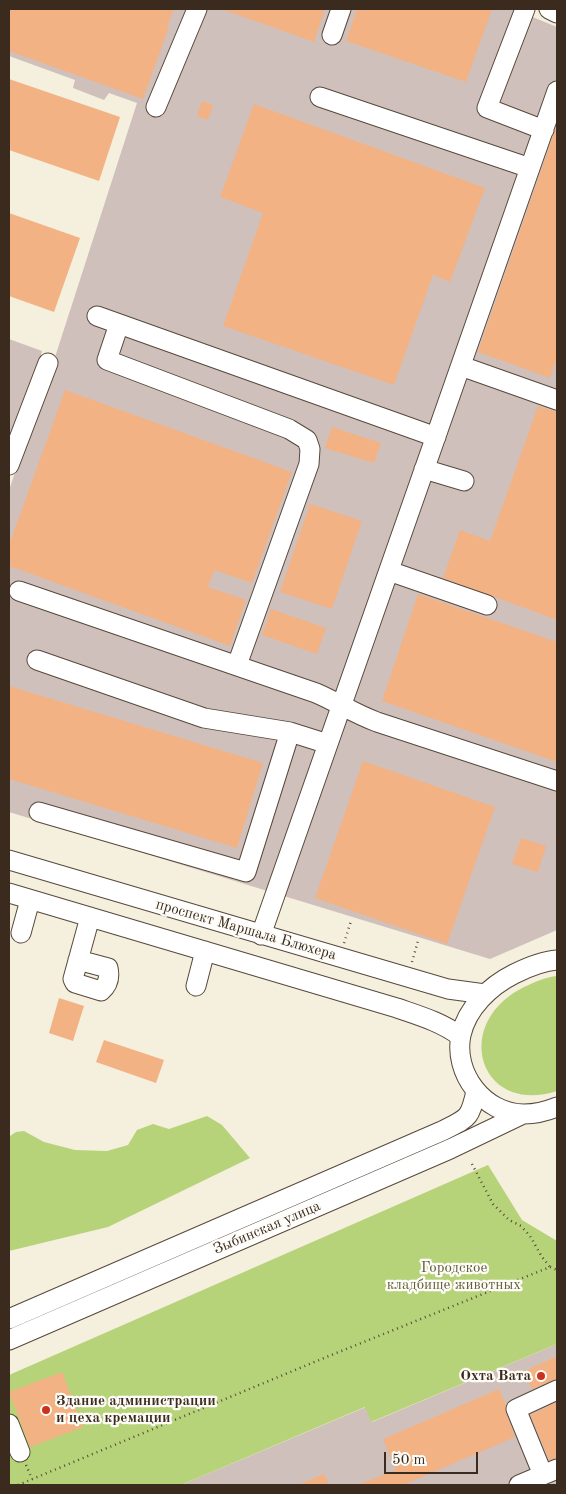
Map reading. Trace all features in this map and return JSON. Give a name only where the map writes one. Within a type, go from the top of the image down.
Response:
[{"type":"street","points":[[156,107],[197,9]]},
{"type":"street","points":[[332,35],[341,9]]},
{"type":"street","points":[[525,9],[487,108],[544,130]]},
{"type":"street","points":[[549,9],[557,13]]},
{"type":"street","points":[[261,935],[557,92]]},
{"type":"street","points":[[320,97],[530,168]]},
{"type":"street","points":[[96,316],[436,437]]},
{"type":"street","points":[[119,324],[107,360],[289,429],[307,440],[310,450],[309,464],[237,665]]},
{"type":"street","points":[[9,465],[48,363]]},
{"type":"street","points":[[461,366],[557,400]]},
{"type":"street","points":[[424,469],[464,480]]},
{"type":"street","points":[[389,571],[487,605]]},
{"type":"street","points":[[19,591],[316,693],[342,704],[363,717],[557,781]]},
{"type":"street","points":[[38,660],[204,718],[290,732],[328,744]]},
{"type":"street","points":[[39,812],[246,872],[290,732]]},
{"type":"street","name":"проспект Маршала Блюхера","points":[[9,860],[448,990],[485,994]]},
{"type":"street","name":"проспект Маршала Блюхера","points":[[9,893],[407,1011],[448,1026],[460,1036]]},
{"type":"street","points":[[20,933],[30,900]]},
{"type":"street","points":[[78,960],[90,917]]},
{"type":"street","points":[[196,986],[205,951]]},
{"type":"street","points":[[557,960],[524,969],[506,978],[485,994],[471,1011],[460,1036],[459,1053],[465,1074],[476,1091],[493,1105],[509,1112],[523,1114],[557,1108]]},
{"type":"street","name":"Зыбинская улица","points":[[9,1318],[442,1131],[464,1120],[472,1111],[476,1091]]},
{"type":"street","name":"Зыбинская улица","points":[[9,1340],[450,1149],[523,1114]]},
{"type":"street","points":[[91,1283],[99,1301]]},
{"type":"street","points":[[519,1485],[550,1472],[516,1409],[557,1390]]},
{"type":"street","points":[[9,1424],[20,1452]]},
{"type":"path","points":[[411,964],[418,941]]},
{"type":"path","points":[[472,1164],[493,1204],[509,1220],[521,1226],[530,1236],[550,1267],[557,1270]]},
{"type":"path","points":[[18,1485],[550,1267]]},
{"type":"shaded area","points":[[9,9],[513,9],[557,27],[557,930],[490,959],[9,812],[9,490],[56,354],[137,103],[109,93],[104,100],[73,88],[75,80],[9,56]]},
{"type":"shaded area","points":[[9,339],[42,351],[9,439]]},
{"type":"shaded area","points":[[557,1344],[557,1485],[181,1485],[366,1407],[372,1422]]},
{"type":"green space","points":[[557,976],[557,1091],[530,1095],[509,1090],[493,1079],[484,1062],[482,1043],[487,1022],[501,1003],[524,987]]},
{"type":"green space","points":[[207,1116],[222,1125],[250,1158],[108,1227],[9,1251],[10,1136],[16,1132],[24,1131],[44,1142],[75,1150],[107,1151],[128,1145],[137,1130],[153,1124],[169,1129]]},
{"type":"green space","name":"Городское кладбище животных","points":[[488,1165],[522,1220],[557,1241],[557,1344],[371,1422],[365,1407],[181,1485],[9,1485],[9,1375]]},
{"type":"building","points":[[9,9],[174,9],[143,99],[9,51]]},
{"type":"building","points":[[224,9],[325,9],[314,42]]},
{"type":"building","points":[[357,9],[492,9],[466,82],[346,41]]},
{"type":"building","points":[[9,79],[120,117],[99,181],[9,150]]},
{"type":"building","points":[[202,101],[213,105],[208,120],[197,116]]},
{"type":"building","points":[[254,104],[485,188],[450,282],[433,275],[394,385],[223,326],[263,213],[220,197]]},
{"type":"building","points":[[556,127],[557,358],[550,378],[478,352]]},
{"type":"building","points":[[9,213],[80,238],[54,312],[9,296]]},
{"type":"building","points":[[65,390],[292,472],[252,583],[214,570],[208,587],[246,600],[230,646],[9,566],[9,545]]},
{"type":"building","points":[[538,406],[557,412],[557,620],[443,578],[460,530],[490,541]]},
{"type":"building","points":[[332,427],[381,443],[374,463],[325,448]]},
{"type":"building","points":[[310,504],[362,521],[332,609],[280,592]]},
{"type":"building","points":[[418,594],[557,642],[557,762],[382,701]]},
{"type":"building","points":[[271,609],[326,628],[317,654],[262,635]]},
{"type":"building","points":[[9,686],[263,763],[237,848],[9,779]]},
{"type":"building","points":[[363,761],[495,807],[447,944],[315,898]]},
{"type":"building","points":[[521,838],[546,846],[538,872],[512,864]]},
{"type":"building","points":[[59,998],[84,1006],[73,1041],[49,1033]]},
{"type":"building","points":[[104,1040],[164,1060],[156,1083],[96,1062]]},
{"type":"building","name":"Охта Вата","points":[[557,1356],[557,1379],[532,1389],[523,1372]]},
{"type":"building","name":"Здание администрации и цеха кремации","points":[[62,1372],[83,1427],[30,1447],[9,1392]]},
{"type":"building","points":[[499,1389],[506,1405],[506,1413],[515,1437],[403,1485],[358,1485],[396,1470],[383,1439]]},
{"type":"building","points":[[557,1402],[557,1458],[549,1460],[530,1415]]},
{"type":"building","points":[[324,1474],[329,1485],[298,1485]]},
{"type":"place","name":"Охта Вата","points":[[541,1376]]},
{"type":"place","name":"Здание администрации и цеха кремации","points":[[46,1410]]}]
